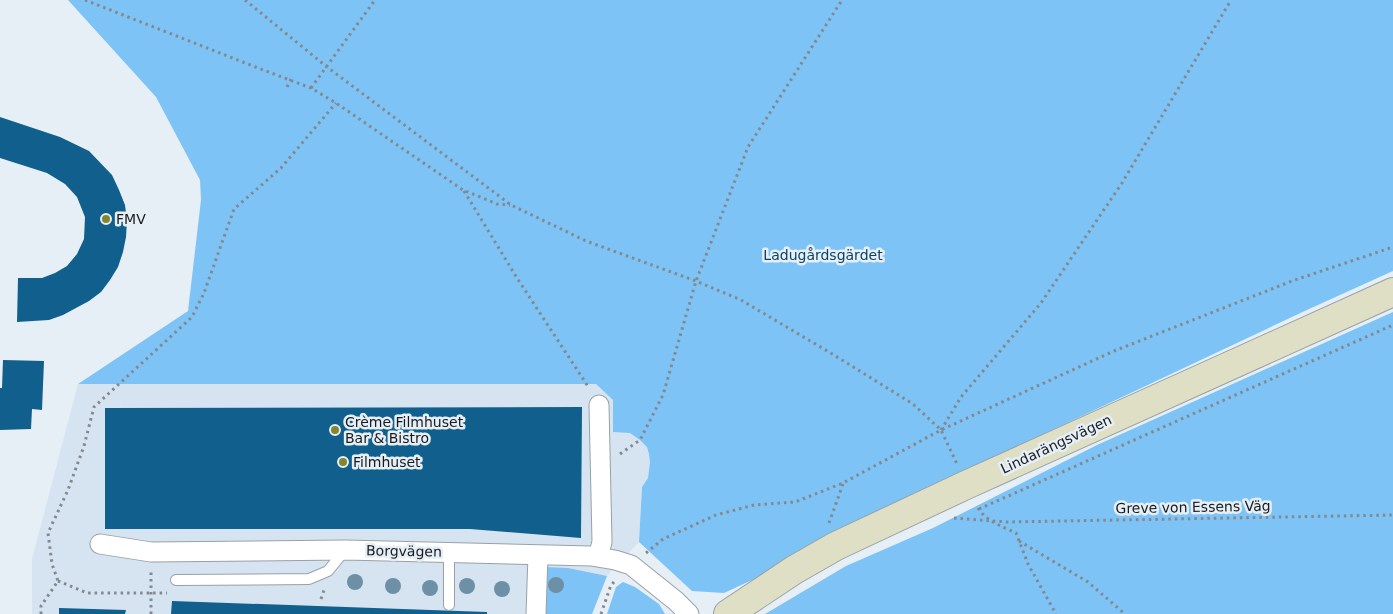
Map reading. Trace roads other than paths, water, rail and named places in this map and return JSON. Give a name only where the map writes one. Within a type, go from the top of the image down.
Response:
[{"type":"street","name":"Lindarängsvägen","points":[[728,614],[794,570],[836,546],[1393,292]]},
{"type":"street","points":[[598,557],[602,542],[599,404]]},
{"type":"street","name":"Borgvägen","points":[[100,544],[151,552],[345,550],[598,557],[631,565],[676,601],[689,614]]},
{"type":"street","points":[[536,614],[538,555]]},
{"type":"lane","points":[[176,580],[309,579],[328,571],[345,550]]},
{"type":"lane","points":[[449,553],[449,605]]},
{"type":"place","name":"FMV","points":[[106,219]]},
{"type":"place","name":"Crème Filmhuset Bar & Bistro","points":[[335,430]]},
{"type":"place","name":"Filmhuset","points":[[343,462]]},
{"type":"park label","name":"Ladugårdsgärdet","points":[[823,255]]}]
